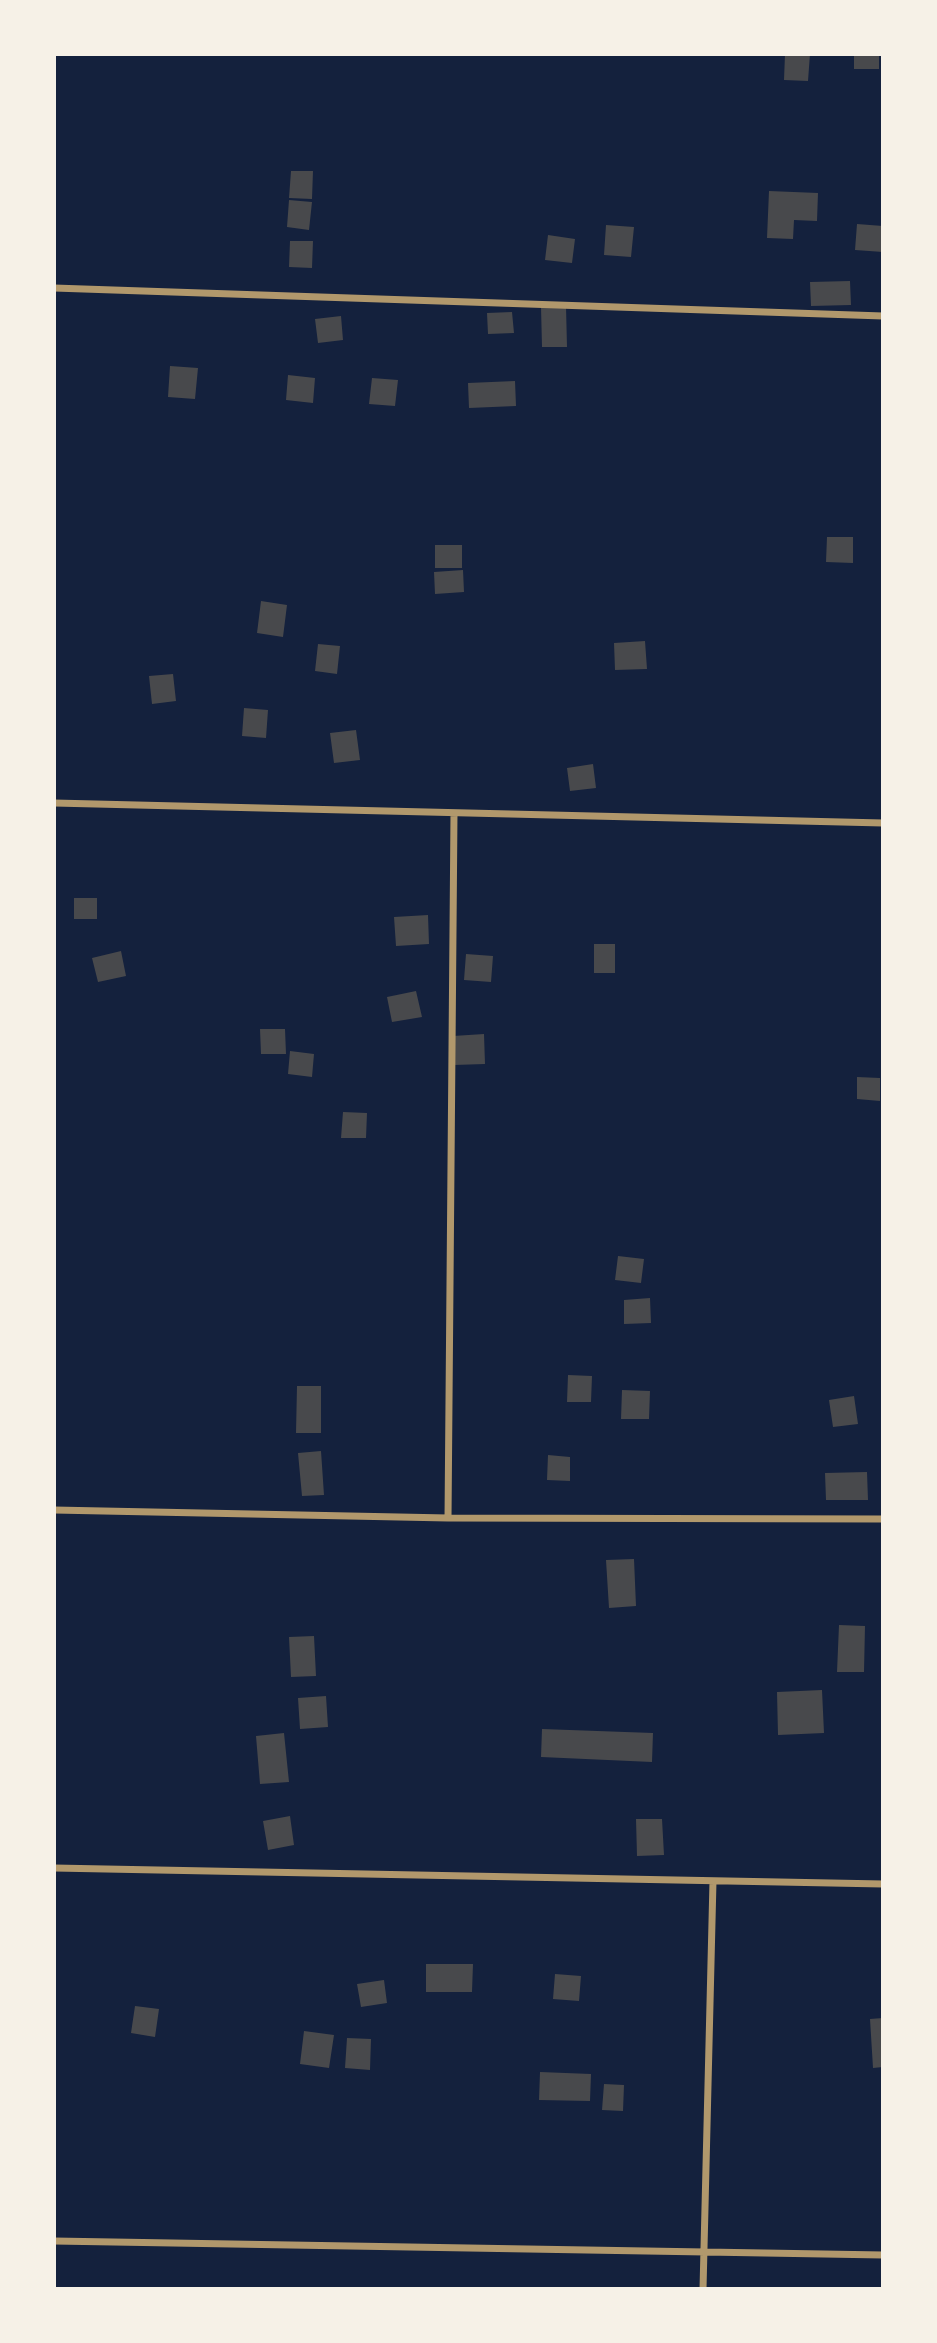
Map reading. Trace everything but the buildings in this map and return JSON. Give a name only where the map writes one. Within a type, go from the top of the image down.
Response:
[{"type":"street","points":[[54,288],[883,316]]},
{"type":"street","points":[[54,803],[883,823]]},
{"type":"street","points":[[448,1518],[454,813]]},
{"type":"street","points":[[54,1510],[448,1518],[883,1520]]},
{"type":"street","points":[[54,1868],[883,1884]]},
{"type":"street","points":[[703,2289],[713,1881]]},
{"type":"street","points":[[54,2241],[883,2255]]}]
